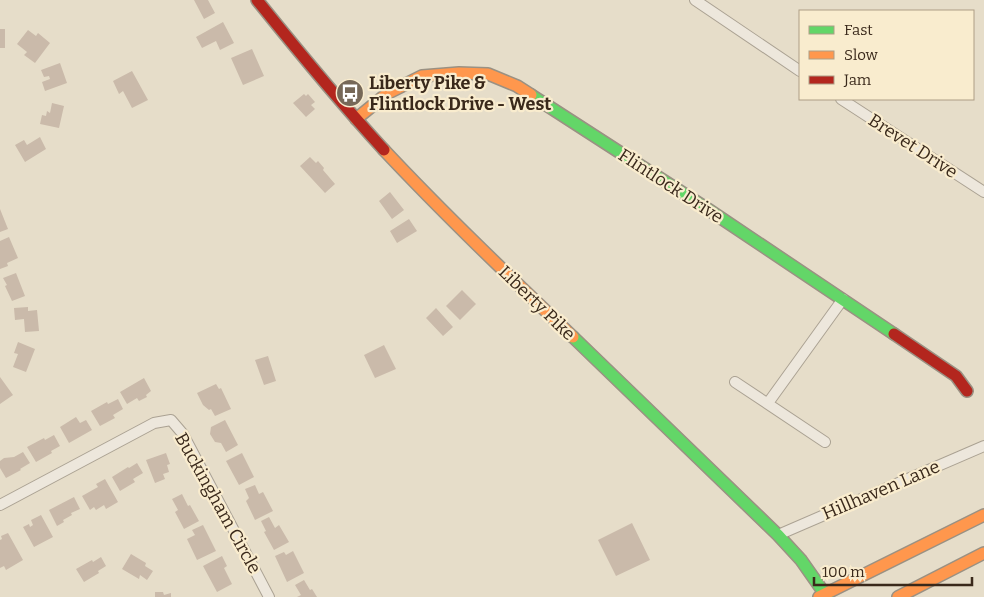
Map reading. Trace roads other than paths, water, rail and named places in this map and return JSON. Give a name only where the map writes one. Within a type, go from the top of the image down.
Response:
[{"type":"main road","name":"Liberty Pike","points":[[257,0],[356,119],[422,191],[778,535],[801,560],[824,596]]},
{"type":"main road","name":"Flintlock Drive","points":[[356,119],[388,94],[422,76],[459,73],[488,74],[517,86],[701,205],[951,372],[966,391]]},
{"type":"main road","points":[[824,596],[984,515]]},
{"type":"main road","points":[[898,597],[984,553]]},
{"type":"street","points":[[695,0],[799,70]]},
{"type":"street","name":"Brevet Drive","points":[[843,100],[984,192]]},
{"type":"street","points":[[768,403],[842,299]]},
{"type":"street","points":[[735,382],[825,442]]},
{"type":"street","name":"Buckingham Circle","points":[[0,505],[154,423],[171,420],[183,434],[269,597]]},
{"type":"street","name":"Hillhaven Lane","points":[[778,535],[984,446]]},
{"type":"place","name":"Liberty Pike & Flintlock Drive - West","points":[[350,93]]}]
